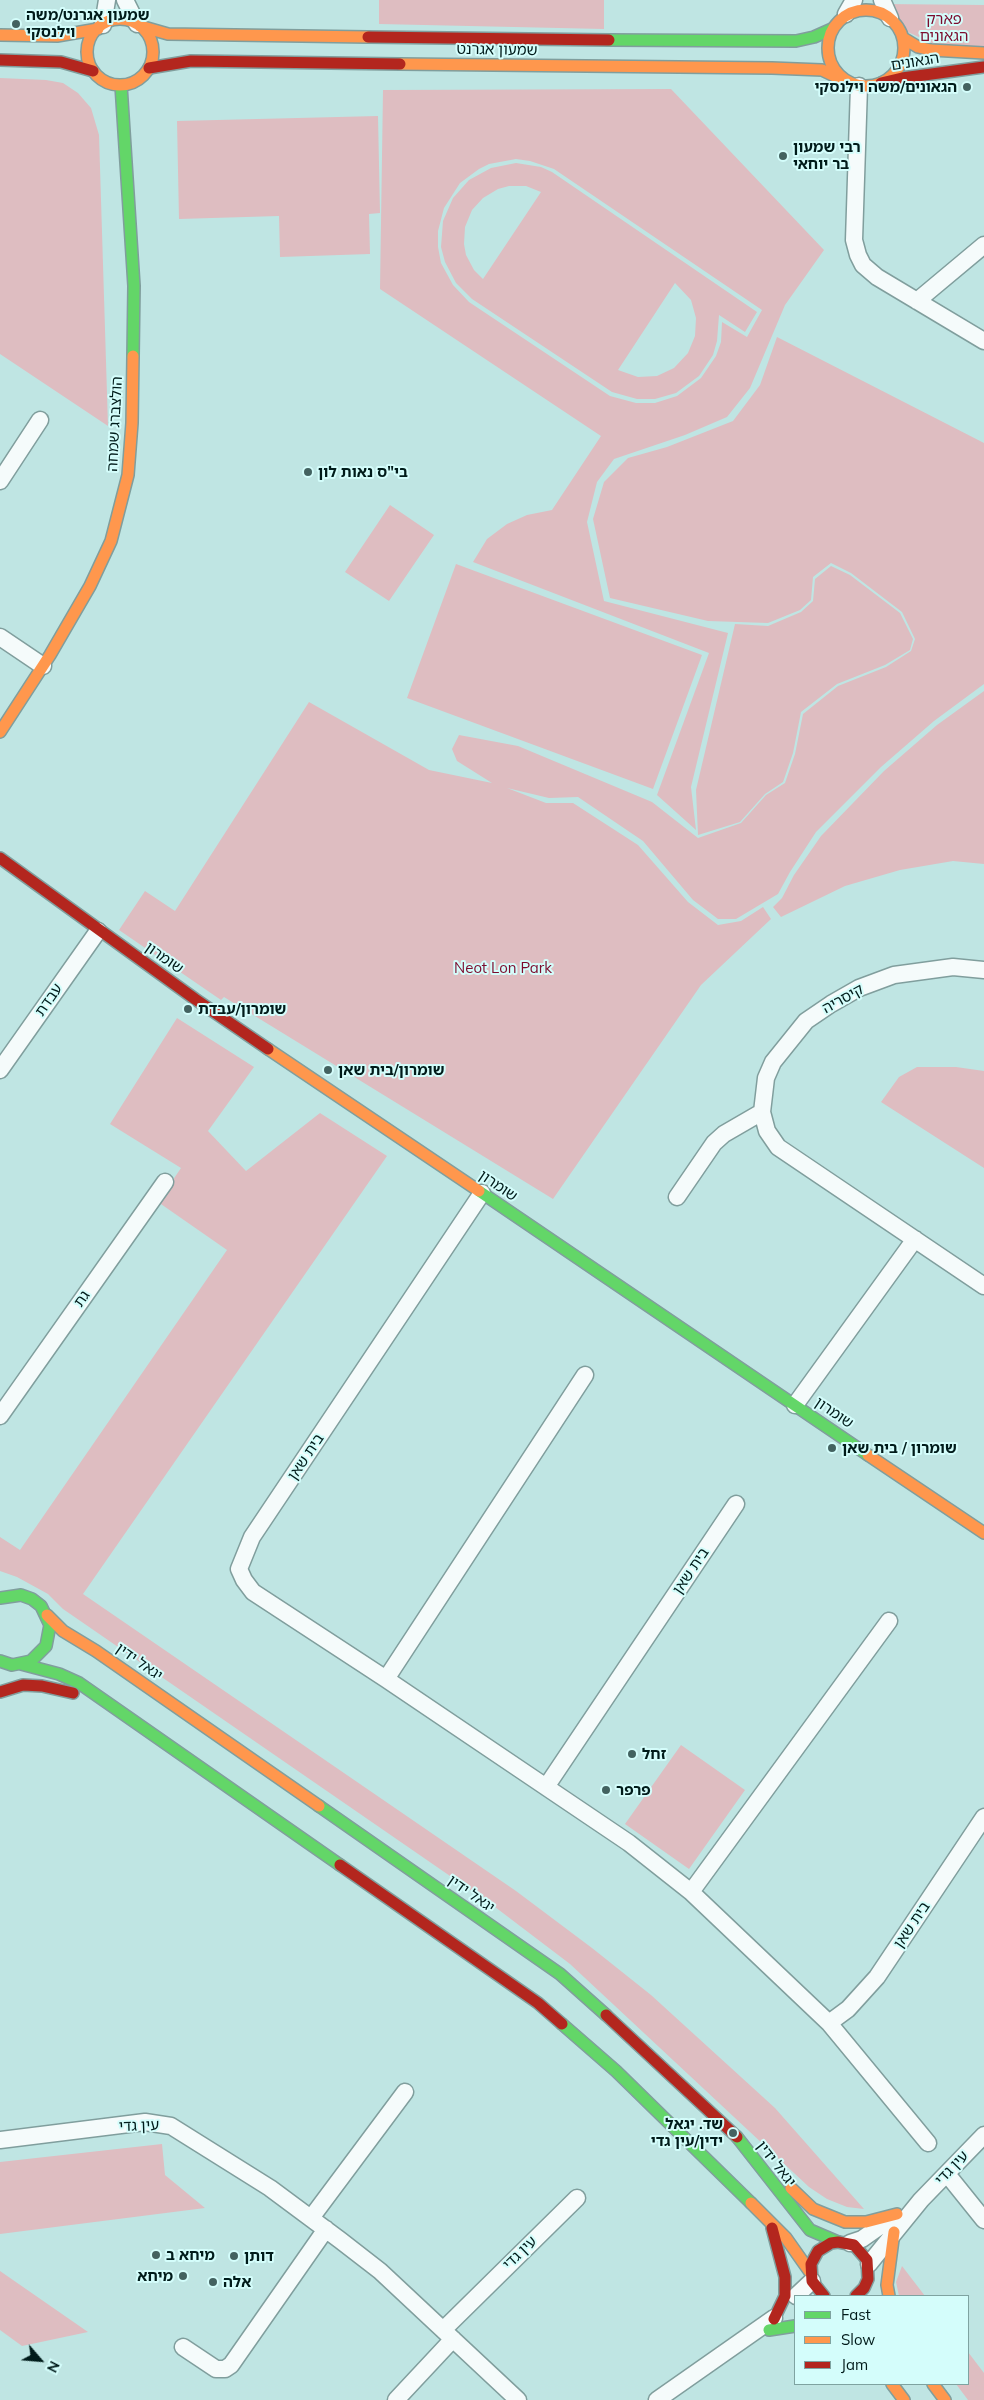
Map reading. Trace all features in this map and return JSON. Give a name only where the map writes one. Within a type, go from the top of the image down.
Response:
[{"type":"street","points":[[93,71],[88,49],[91,38],[100,27],[107,0]]},
{"type":"street","points":[[0,60],[61,62],[93,71],[105,81],[121,85],[137,80],[149,68],[152,45],[148,34],[138,25],[125,0]]},
{"type":"street","points":[[846,14],[868,9],[880,12],[890,18],[899,28],[903,38],[904,52],[900,65],[893,76],[881,83],[868,86],[851,83],[832,67],[827,51],[832,29],[846,14],[854,0]]},
{"type":"street","points":[[882,0],[890,18]]},
{"type":"street","points":[[0,35],[57,36],[100,27],[118,20],[138,25]]},
{"type":"street","name":"שמעון אגרנט","points":[[138,25],[168,34],[192,35],[770,42],[814,38],[832,29]]},
{"type":"street","name":"הגאונים","points":[[903,38],[918,47],[931,50],[984,53]]},
{"type":"street","name":"שמעון אגרנט","points":[[149,68],[191,61],[772,68],[822,70],[851,83]]},
{"type":"street","name":"הגאונים","points":[[881,83],[902,78],[984,67]]},
{"type":"street","points":[[851,83],[854,240],[856,250],[863,265],[872,273],[984,341]]},
{"type":"street","name":"הולצברג שמחה","points":[[0,732],[43,666],[90,586],[111,541],[128,475],[132,423],[134,286],[121,85]]},
{"type":"street","points":[[917,301],[984,245]]},
{"type":"street","points":[[0,481],[40,420]]},
{"type":"street","points":[[0,636],[43,666]]},
{"type":"street","name":"שומרון","points":[[0,858],[194,999],[984,1533]]},
{"type":"street","name":"עבדת","points":[[0,1070],[98,930]]},
{"type":"street","name":"קיסריה","points":[[984,970],[953,967],[894,975],[859,988],[831,1004],[806,1021],[773,1062],[766,1078],[762,1112],[767,1131],[778,1147],[984,1286]]},
{"type":"street","points":[[677,1197],[714,1143],[724,1134],[762,1112]]},
{"type":"street","name":"גת","points":[[0,1416],[165,1182]]},
{"type":"street","name":"בית שאן","points":[[482,1193],[252,1537],[240,1569],[244,1580],[252,1592],[386,1679],[629,1843],[691,1892],[829,2023],[928,2143]]},
{"type":"street","points":[[795,1405],[915,1239]]},
{"type":"street","points":[[386,1679],[585,1375]]},
{"type":"street","name":"בית שאן","points":[[546,1787],[736,1504]]},
{"type":"street","name":"יגאל ידין","points":[[3,1594],[21,1595],[32,1599],[41,1606],[63,1631],[96,1651],[560,1974],[640,2045],[736,2136],[810,2230],[844,2242]]},
{"type":"street","points":[[0,1674],[17,1665],[31,1661],[46,1646],[50,1636],[47,1615]]},
{"type":"street","points":[[691,1892],[889,1621]]},
{"type":"street","points":[[0,1661],[59,1674],[79,1683],[538,2003],[616,2071],[770,2221],[786,2238],[811,2276],[818,2291],[823,2295]]},
{"type":"street","points":[[0,1692],[23,1685],[66,1690],[138,1724]]},
{"type":"street","name":"בית שאן","points":[[829,2023],[848,2009],[877,1977],[984,1817]]},
{"type":"street","points":[[311,2218],[405,2092]]},
{"type":"street","name":"עין גדי","points":[[0,2140],[145,2122],[171,2126],[270,2188],[380,2271],[518,2400]]},
{"type":"street","name":"עין גדי","points":[[868,2272],[894,2232],[921,2200],[984,2135]]},
{"type":"street","points":[[736,2136],[813,2209],[845,2222],[866,2222],[897,2214]]},
{"type":"street","points":[[947,2174],[984,2220]]},
{"type":"street","name":"עין גדי","points":[[396,2400],[448,2335],[577,2198]]},
{"type":"street","name":"עין גדי","points":[[844,2242],[862,2239],[897,2214],[921,2200]]},
{"type":"street","points":[[770,2221],[784,2277],[784,2296],[772,2324]]},
{"type":"street","points":[[183,2348],[216,2369],[225,2369],[231,2365],[326,2229]]},
{"type":"street","points":[[889,2295],[887,2285],[894,2232]]},
{"type":"street","points":[[797,2295],[811,2276],[811,2264],[818,2251],[830,2243],[844,2242],[862,2251],[873,2295]]},
{"type":"street","points":[[857,2295],[864,2288],[868,2272]]},
{"type":"street","points":[[772,2324],[794,2299]]},
{"type":"street","points":[[657,2400],[745,2339],[794,2314]]},
{"type":"street","points":[[772,2324],[794,2326]]},
{"type":"street","points":[[893,2385],[904,2400]]},
{"type":"street","points":[[934,2385],[945,2400]]},
{"type":"green space","points":[[379,0],[604,0],[604,29],[379,24]]},
{"type":"green space","name":"פארק הגאונים","points":[[883,4],[984,5],[984,53],[954,53],[899,28]]},
{"type":"green space","points":[[0,78],[46,80],[63,83],[78,93],[91,108],[99,135],[108,426],[0,354]]},
{"type":"green space","points":[[671,89],[824,250],[785,305],[750,388],[727,417],[685,435],[614,459],[597,482],[587,522],[604,601],[728,633],[691,787],[696,830],[657,795],[709,653],[473,562],[487,539],[507,524],[527,515],[552,510],[601,436],[380,289],[383,90]],"holes":[[[516,159],[530,161],[554,169],[762,310],[747,337],[722,322],[721,342],[716,356],[701,378],[677,396],[655,403],[636,403],[610,396],[469,302],[453,285],[441,263],[438,231],[444,208],[460,183],[479,169],[489,164]]]},
{"type":"green space","points":[[378,116],[380,213],[369,214],[370,254],[280,257],[279,216],[179,219],[177,121]]},
{"type":"green space","points":[[516,163],[541,167],[552,172],[757,312],[745,332],[719,315],[717,341],[713,355],[699,376],[676,393],[655,399],[637,399],[612,392],[472,299],[456,283],[445,262],[441,247],[443,221],[453,198],[469,180],[491,168]],"holes":[[[509,186],[526,186],[541,192],[483,279],[474,270],[466,255],[464,244],[465,227],[472,210],[483,198],[498,189]],[[675,283],[691,300],[696,318],[695,336],[688,353],[674,368],[657,376],[638,377],[618,370]]]},
{"type":"green space","name":"Neot Lon Park","points":[[777,337],[984,443],[984,684],[934,721],[881,767],[816,832],[778,894],[736,919],[718,919],[693,900],[643,841],[578,797],[549,798],[507,788],[546,803],[573,803],[638,845],[688,902],[718,925],[741,921],[763,907],[771,919],[701,985],[553,1199],[224,997],[221,1000],[119,930],[145,891],[175,911],[309,702],[429,770],[492,783],[457,761],[452,749],[459,735],[518,746],[652,802],[698,838],[741,823],[766,795],[785,783],[795,754],[803,714],[838,686],[886,667],[911,651],[915,639],[902,612],[851,573],[831,563],[813,577],[811,600],[800,610],[768,623],[708,621],[610,598],[593,519],[604,482],[628,458],[667,447],[733,421],[760,385]]},
{"type":"green space","points":[[390,505],[434,535],[389,601],[345,572]]},
{"type":"green space","points":[[456,564],[702,655],[653,789],[407,698]]},
{"type":"green space","points":[[831,566],[850,575],[900,613],[913,639],[910,650],[885,665],[837,684],[801,712],[793,753],[783,782],[765,794],[740,822],[698,835],[696,790],[735,624],[768,626],[801,612],[813,601],[815,579]]},
{"type":"green space","points":[[984,691],[984,864],[953,861],[900,870],[845,886],[781,917],[773,907],[782,898],[794,875],[821,836],[884,771],[937,725]]},
{"type":"green space","points":[[177,1018],[254,1067],[208,1131],[246,1171],[320,1113],[387,1156],[83,1594],[516,1891],[592,1948],[651,1995],[775,2108],[864,2209],[847,2207],[827,2199],[809,2187],[570,1964],[495,1907],[63,1609],[48,1594],[17,1577],[0,1571],[0,1537],[20,1550],[227,1250],[158,1202],[181,1168],[110,1124]]},
{"type":"green space","points":[[917,1067],[956,1067],[984,1071],[984,1168],[881,1102],[899,1077]]},
{"type":"green space","points":[[681,1745],[745,1790],[689,1869],[625,1824]]},
{"type":"green space","points":[[162,2144],[165,2175],[205,2208],[0,2234],[0,2162]]},
{"type":"green space","points":[[902,2266],[924,2295],[899,2295],[896,2282]]},
{"type":"green space","points":[[0,2271],[88,2332],[22,2346],[0,2330]]},
{"type":"green space","points":[[969,2353],[984,2373],[984,2400],[968,2400],[957,2385],[969,2385]]},
{"type":"traffic: fast","points":[[609,40],[796,41],[814,37],[832,29]]},
{"type":"traffic: fast","points":[[121,85],[134,286],[133,356]]},
{"type":"traffic: fast","points":[[479,1191],[868,1455]]},
{"type":"traffic: fast","points":[[0,1598],[21,1595],[32,1599],[41,1606],[50,1625],[46,1646],[31,1661],[12,1665],[0,1661]]},
{"type":"traffic: fast","points":[[21,1664],[59,1674],[79,1683],[340,1865]]},
{"type":"traffic: fast","points":[[319,1806],[560,1974],[606,2015]]},
{"type":"traffic: fast","points":[[562,2024],[616,2071],[751,2203]]},
{"type":"traffic: fast","points":[[737,2137],[810,2230],[838,2242]]},
{"type":"traffic: fast","points":[[769,2330],[794,2326]]},
{"type":"traffic: slow","points":[[874,10],[887,16],[898,27],[904,40],[904,48],[902,63],[887,80],[874,86],[858,86],[845,80],[830,63],[828,40],[834,27],[851,12],[874,10]]},
{"type":"traffic: slow","points":[[120,19],[132,22],[143,29],[150,40],[153,52],[150,64],[143,75],[132,82],[120,85],[108,82],[97,75],[90,64],[87,52],[90,40],[97,29],[108,22],[120,19]]},
{"type":"traffic: slow","points":[[140,26],[168,34],[368,37]]},
{"type":"traffic: slow","points":[[0,35],[57,36],[98,29]]},
{"type":"traffic: slow","points":[[903,38],[918,47],[931,50],[984,53]]},
{"type":"traffic: slow","points":[[400,64],[772,68],[822,70],[843,80]]},
{"type":"traffic: slow","points":[[0,732],[50,655],[90,586],[111,541],[128,475],[132,423],[133,356]]},
{"type":"traffic: slow","points":[[268,1049],[479,1191]]},
{"type":"traffic: slow","points":[[868,1455],[984,1533]]},
{"type":"traffic: slow","points":[[47,1615],[63,1631],[96,1651],[319,1806]]},
{"type":"traffic: slow","points":[[791,2188],[813,2209],[845,2222],[866,2222],[897,2214]]},
{"type":"traffic: slow","points":[[751,2203],[786,2238],[810,2272]]},
{"type":"traffic: slow","points":[[889,2295],[887,2285],[894,2232]]},
{"type":"traffic: slow","points":[[893,2385],[904,2400]]},
{"type":"traffic: slow","points":[[934,2385],[945,2400]]},
{"type":"traffic: jam","points":[[368,37],[609,40]]},
{"type":"traffic: jam","points":[[0,60],[61,62],[93,71]]},
{"type":"traffic: jam","points":[[149,68],[191,61],[400,64]]},
{"type":"traffic: jam","points":[[881,83],[902,78],[984,67]]},
{"type":"traffic: jam","points":[[0,858],[195,999],[268,1049]]},
{"type":"traffic: jam","points":[[0,1692],[23,1685],[42,1686],[73,1693]]},
{"type":"traffic: jam","points":[[340,1865],[538,2003],[562,2024]]},
{"type":"traffic: jam","points":[[606,2015],[737,2137]]},
{"type":"traffic: jam","points":[[772,2228],[785,2277],[785,2296],[774,2319]]},
{"type":"traffic: jam","points":[[823,2295],[812,2281],[811,2264],[818,2251],[831,2243],[838,2242],[854,2245],[867,2260],[868,2279],[864,2288],[857,2295]]},
{"type":"place","name":"שמעון אגרנט/משה וילנסקי","points":[[16,24]]},
{"type":"place","name":"הגאונים/משה וילנסקי","points":[[967,87]]},
{"type":"place","name":"רבי שמעון בר יוחאי","points":[[783,156]]},
{"type":"place","name":"בי\"ס נאות לון","points":[[308,472]]},
{"type":"place","name":"שומרון/עבדת","points":[[188,1009]]},
{"type":"place","name":"שומרון/בית שאן","points":[[328,1070]]},
{"type":"place","name":"שומרון / בית שאן","points":[[832,1448]]},
{"type":"place","name":"זחל","points":[[632,1754]]},
{"type":"place","name":"פרפר","points":[[606,1790]]},
{"type":"place","name":"שד. יגאל ידין/עין גדי","points":[[733,2133]]},
{"type":"place","name":"מיחא ב","points":[[156,2255]]},
{"type":"place","name":"דותן","points":[[234,2256]]},
{"type":"place","name":"מיחא","points":[[183,2276]]},
{"type":"place","name":"אלה","points":[[213,2282]]}]
